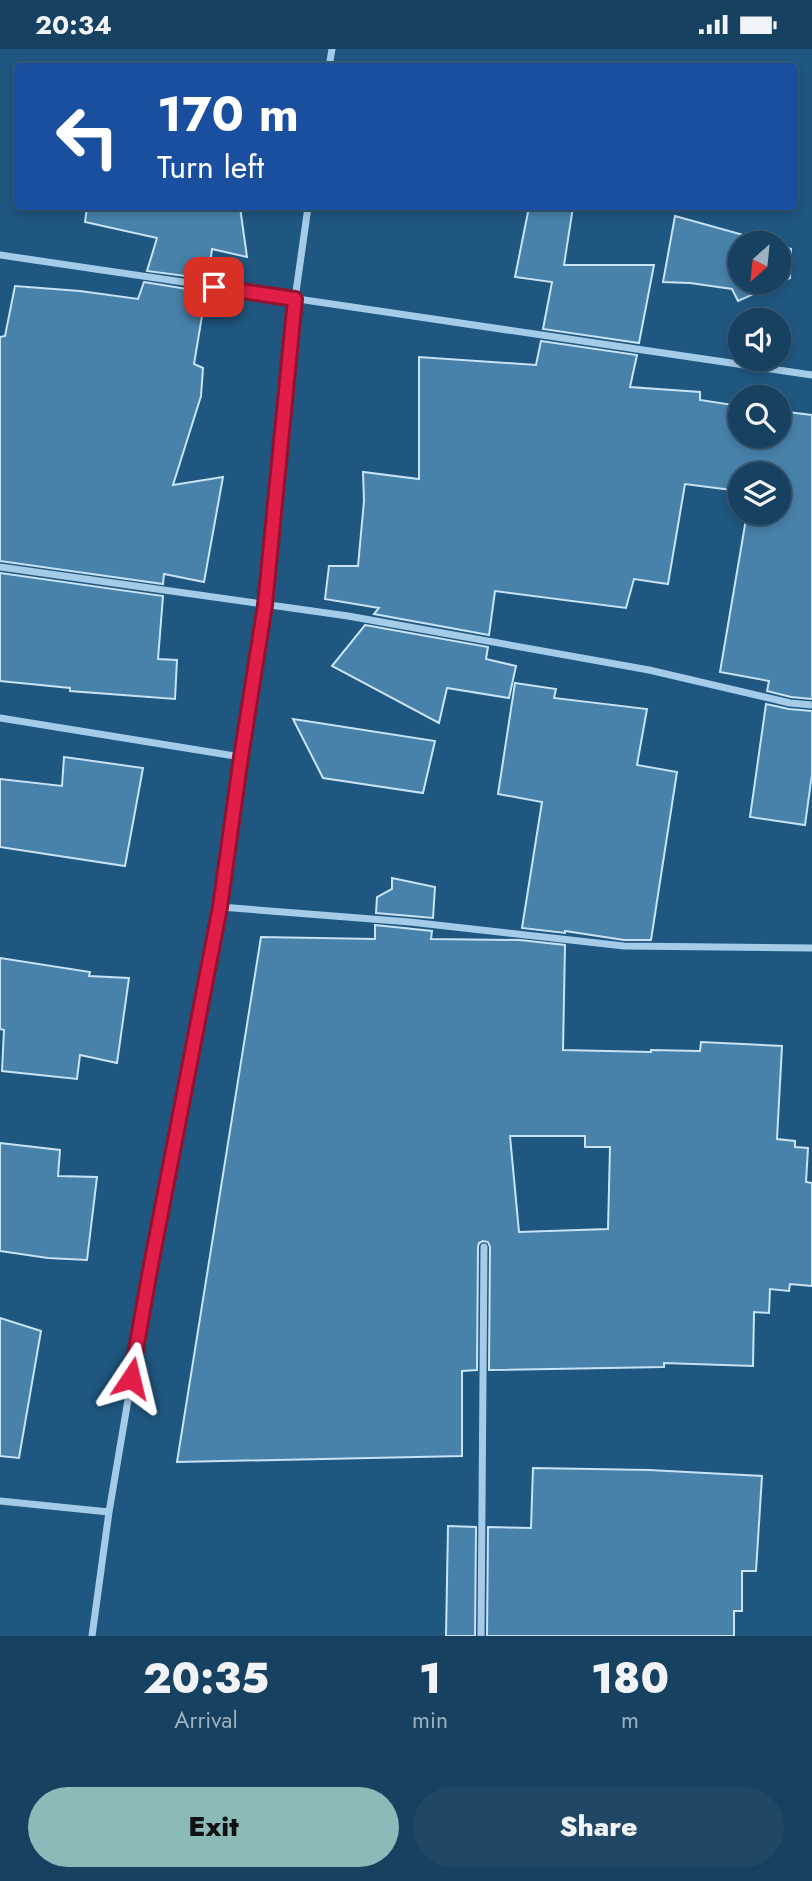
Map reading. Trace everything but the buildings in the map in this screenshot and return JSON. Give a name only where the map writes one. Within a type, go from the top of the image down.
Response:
[{"type":"street","points":[[92,1636],[108,1512],[150,1270],[220,907],[265,605],[295,299],[308,210]]},
{"type":"street","points":[[0,255],[812,375]]},
{"type":"street","points":[[0,567],[348,616],[649,670],[790,703],[812,705]]},
{"type":"street","points":[[0,718],[241,757]]},
{"type":"street","points":[[220,907],[423,923],[624,946],[812,948]]},
{"type":"street","points":[[481,1636],[484,1247]]},
{"type":"street","points":[[0,1501],[108,1512]]},
{"type":"route","points":[[131,1378],[220,907],[265,605],[295,299],[214,287]]}]
